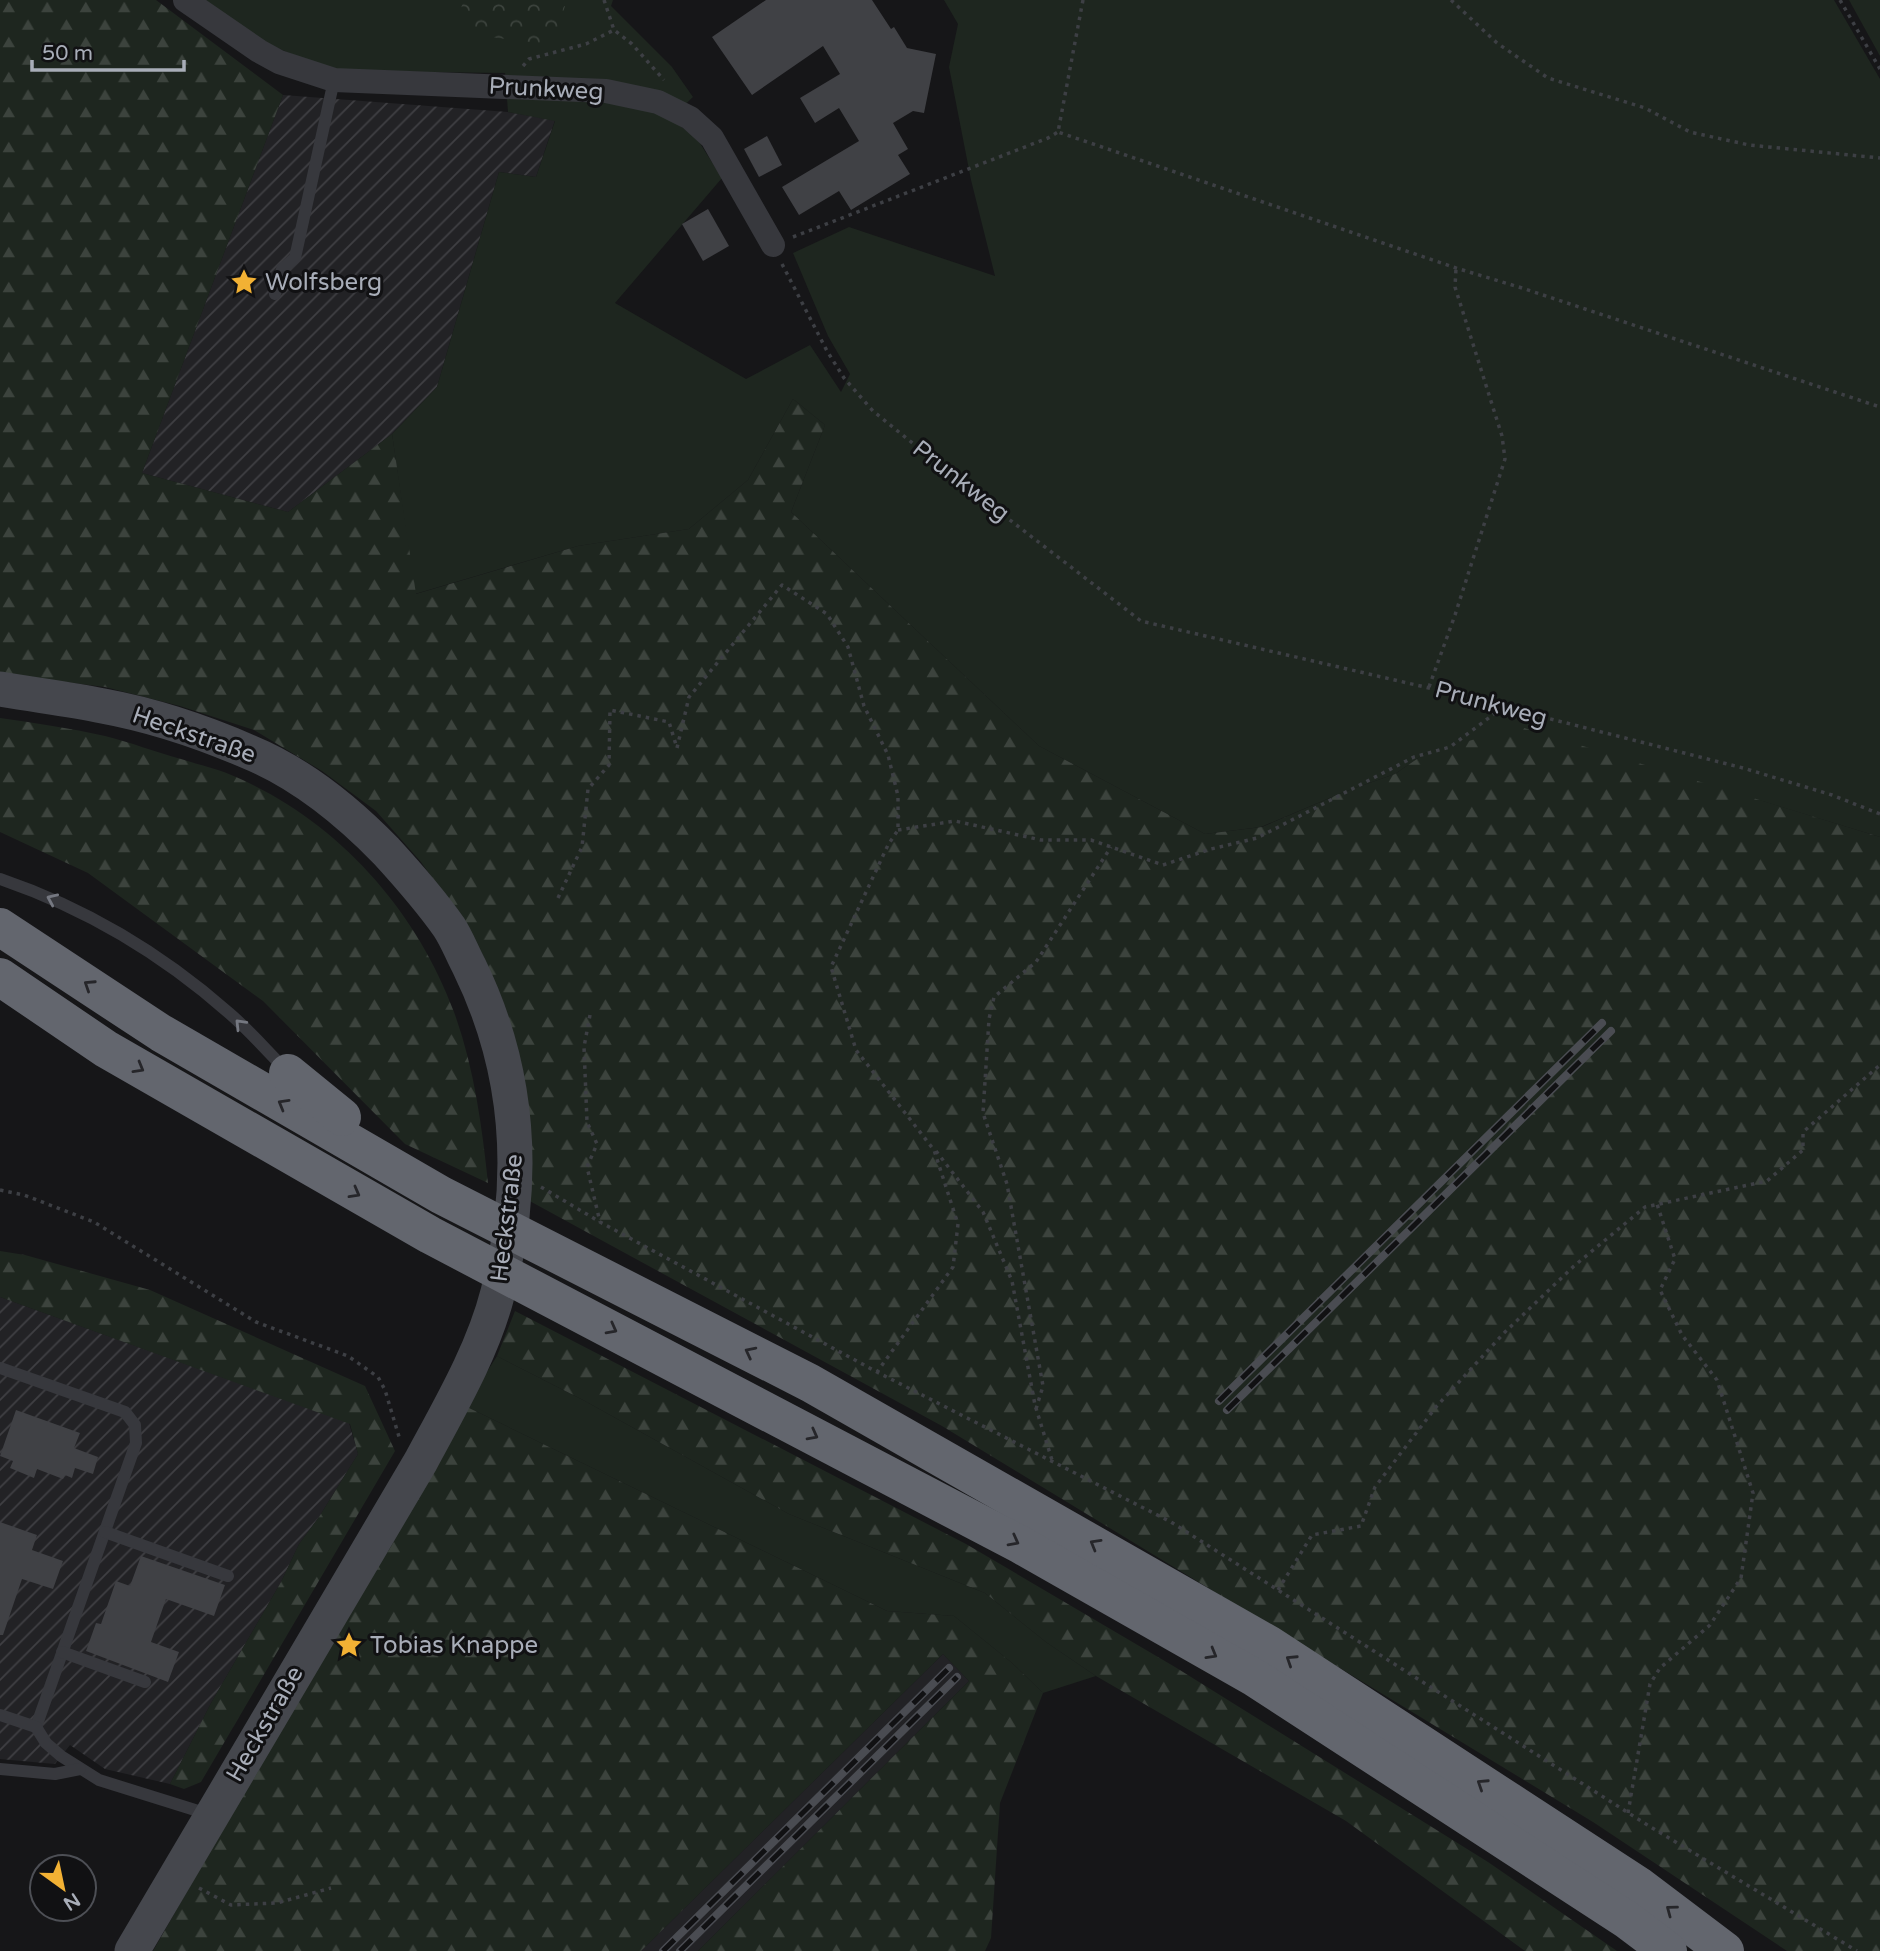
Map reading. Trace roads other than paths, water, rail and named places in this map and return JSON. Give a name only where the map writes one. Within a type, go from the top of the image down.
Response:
[{"type":"highway","points":[[0,927],[161,1033],[441,1195],[810,1383],[1268,1644],[1639,1886],[1725,1951]]},
{"type":"highway","points":[[0,977],[106,1049],[430,1235],[1021,1545],[1255,1678],[1627,1920],[1668,1951]]},
{"type":"highway","points":[[288,1073],[337,1112],[406,1175]]},
{"type":"main road","name":"Heckstraße","points":[[0,689],[106,706],[180,726],[251,752],[315,789],[365,829],[412,878],[450,929],[486,1001],[501,1052],[515,1125],[516,1172],[508,1244],[498,1294],[480,1345],[421,1461],[132,1951]]},
{"type":"street","name":"Prunkweg","points":[[185,0],[279,62],[334,80],[606,91],[658,102],[690,118],[712,138],[773,245]]},
{"type":"lane","points":[[275,294],[282,269],[295,258],[334,80]]},
{"type":"lane","points":[[0,879],[89,915],[167,963],[230,1014],[288,1073]]},
{"type":"lane","points":[[0,1368],[125,1412],[135,1425],[136,1443],[36,1727]]},
{"type":"lane","points":[[104,1532],[228,1576]]},
{"type":"lane","points":[[62,1652],[145,1682]]},
{"type":"lane","points":[[0,1715],[36,1727],[46,1743],[99,1780],[211,1815]]},
{"type":"lane","points":[[0,1769],[55,1774],[80,1769]]},
{"type":"railway","points":[[1219,1401],[1602,1023]]},
{"type":"railway","points":[[1227,1410],[1611,1031]]},
{"type":"railway","points":[[663,1951],[949,1668]]},
{"type":"railway","points":[[680,1951],[957,1677]]},
{"type":"place","name":"Wolfsberg","points":[[244,282]]},
{"type":"place","name":"Tobias Knappe","points":[[349,1645]]}]
